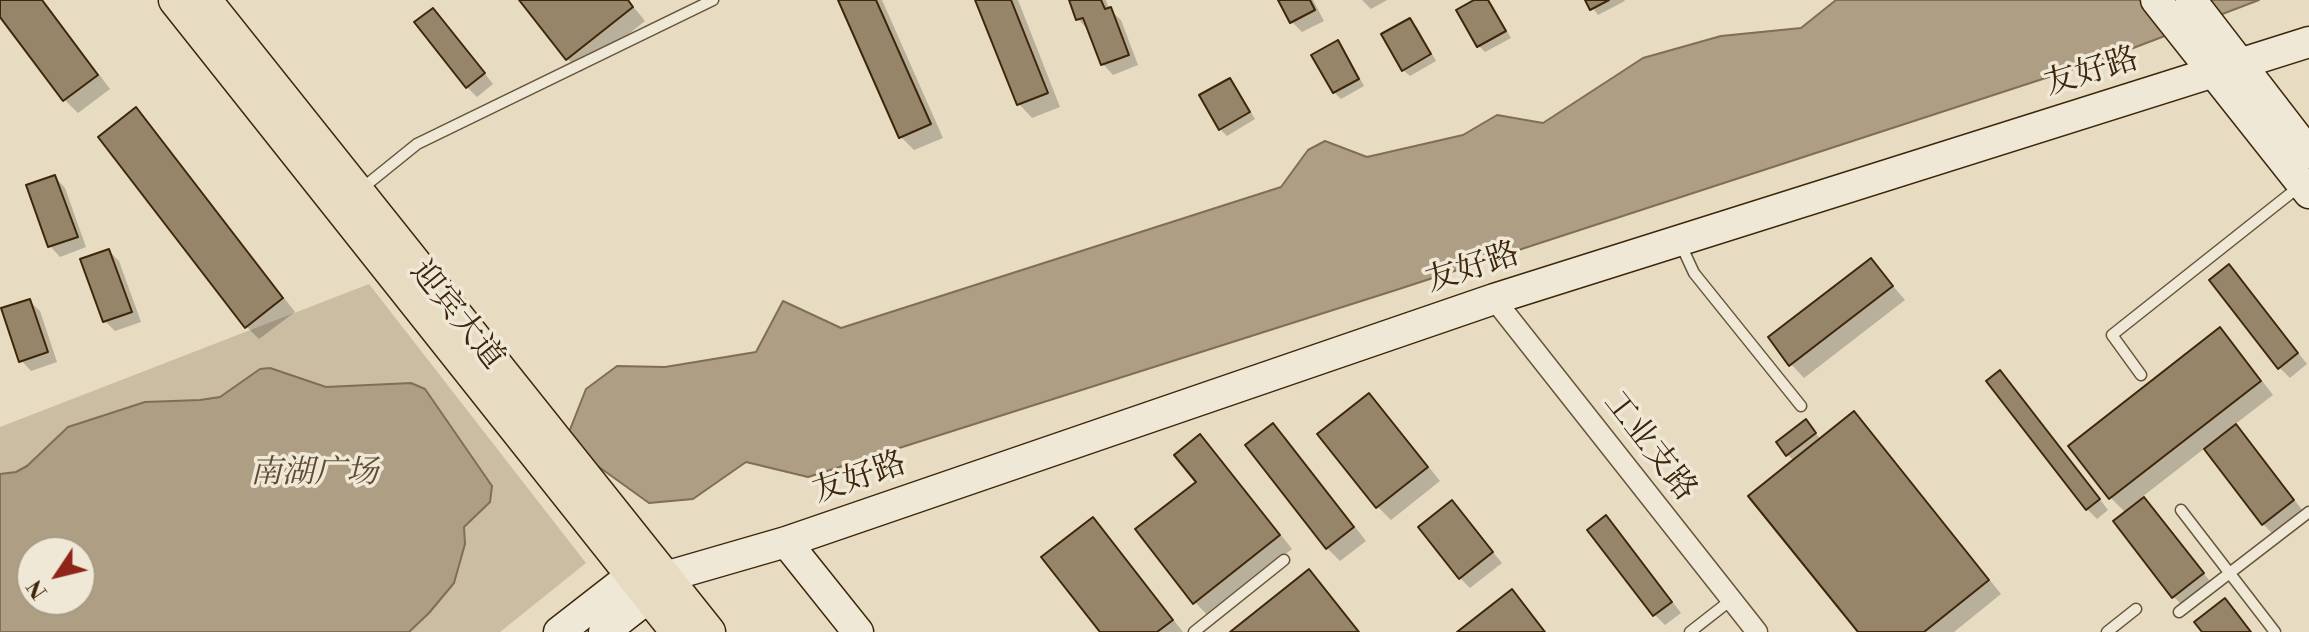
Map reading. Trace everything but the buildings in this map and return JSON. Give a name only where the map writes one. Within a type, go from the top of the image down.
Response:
[{"type":"main road","name":"迎宾大道","points":[[175,0],[649,583],[709,632]]},
{"type":"main road","name":"迎宾大道","points":[[205,0],[357,193],[649,583],[677,632]]},
{"type":"street","points":[[2156,0],[2309,153]]},
{"type":"street","points":[[2191,0],[2228,69],[2306,189]]},
{"type":"street","name":"友好路","points":[[649,583],[786,542],[1494,299],[2309,42]]},
{"type":"street","name":"工业支路","points":[[1494,299],[1757,632]]},
{"type":"street","points":[[786,542],[858,632]]},
{"type":"street","points":[[559,632],[649,583]]},
{"type":"street","points":[[604,632],[649,583]]},
{"type":"lane","points":[[357,193],[417,144],[713,0]]},
{"type":"lane","points":[[2141,375],[2112,335],[2306,189]]},
{"type":"lane","points":[[1679,240],[1694,273],[1801,406]]},
{"type":"lane","points":[[2181,510],[2275,632]]},
{"type":"lane","points":[[2179,612],[2309,512]]},
{"type":"lane","points":[[1194,632],[1284,560]]},
{"type":"lane","points":[[1690,632],[1731,600]]},
{"type":"lane","points":[[2107,632],[2136,609]]},
{"type":"green space","name":"南湖广场","points":[[369,284],[586,563],[500,632],[0,632],[0,427]]},
{"type":"shaded area","points":[[1836,0],[2259,0],[2107,58],[1396,290],[808,477],[746,462],[693,499],[649,503],[592,462],[569,432],[586,389],[617,366],[665,367],[756,352],[783,301],[841,328],[1281,187],[1308,150],[1325,141],[1367,157],[1463,135],[1497,115],[1543,123],[1643,58],[1721,36],[1801,28]]},
{"type":"shaded area","name":"南湖广场","points":[[270,368],[326,387],[411,383],[425,389],[492,486],[490,502],[464,527],[465,544],[454,583],[429,613],[409,632],[0,632],[0,474],[16,472],[27,466],[68,427],[145,402],[220,397],[260,369]]}]
